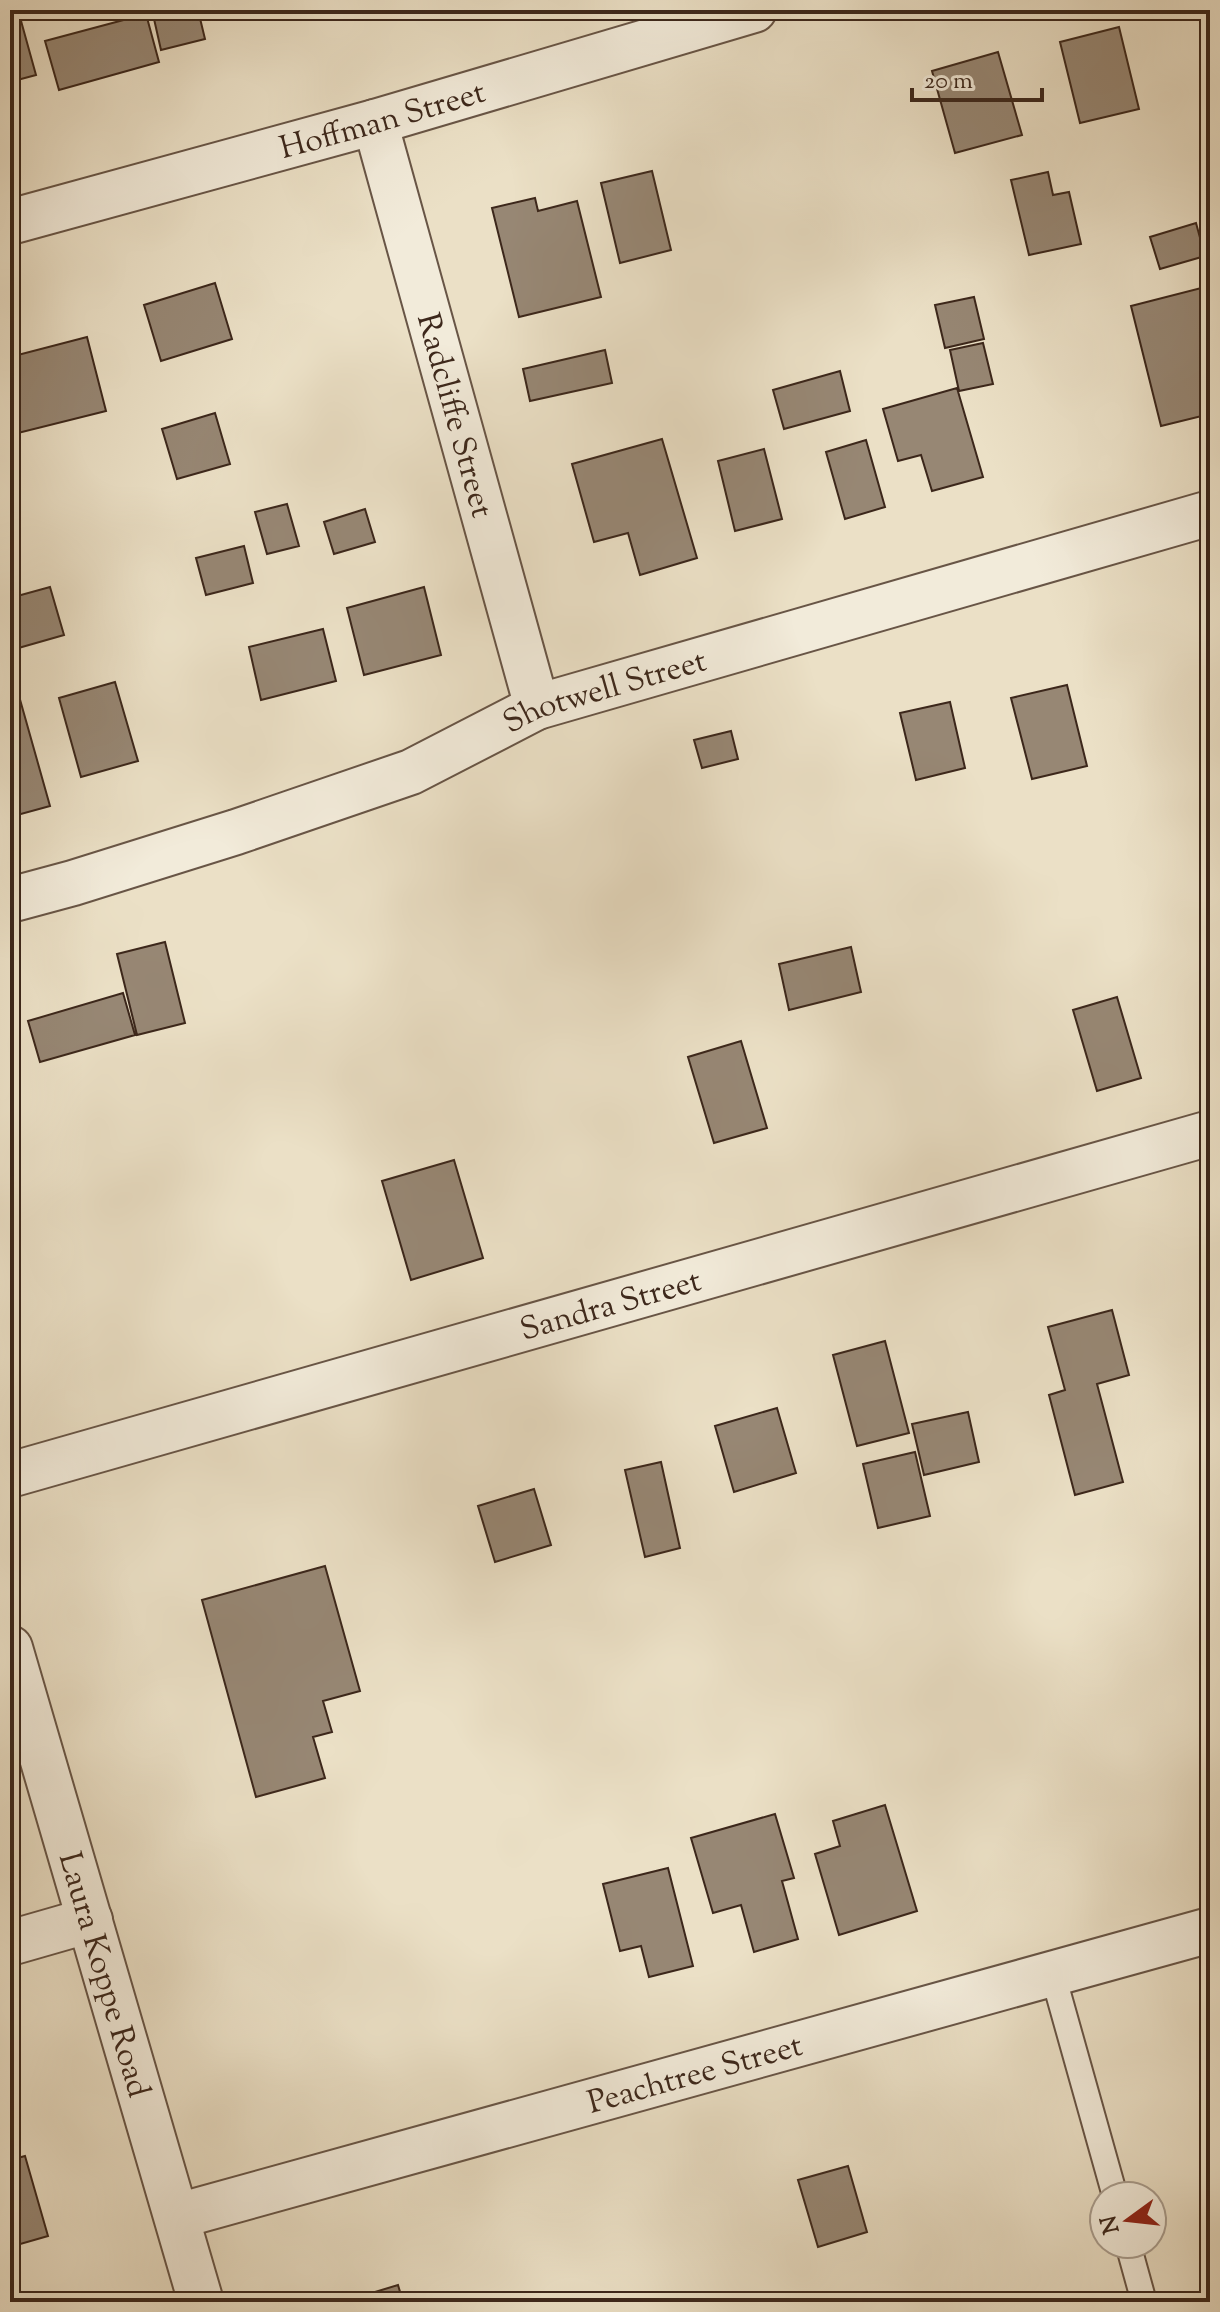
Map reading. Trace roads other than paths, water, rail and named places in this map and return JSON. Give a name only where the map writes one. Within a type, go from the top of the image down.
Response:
[{"type":"street","name":"Hoffman Street","points":[[10,222],[375,122],[754,10]]},
{"type":"street","name":"Radcliffe Street","points":[[375,122],[537,707]]},
{"type":"street","name":"Shotwell Street","points":[[10,900],[236,832],[411,772],[537,707],[1210,513]]},
{"type":"street","name":"Sandra Street","points":[[10,1475],[1210,1133]]},
{"type":"street","name":"Laura Koppe Road","points":[[10,1648],[201,2302]]},
{"type":"street","points":[[10,1943],[90,1920]]},
{"type":"street","name":"Peachtree Street","points":[[178,2216],[1210,1930]]},
{"type":"lane","points":[[1053,1975],[1111,2180]]},
{"type":"lane","points":[[1132,2260],[1144,2302]]}]
